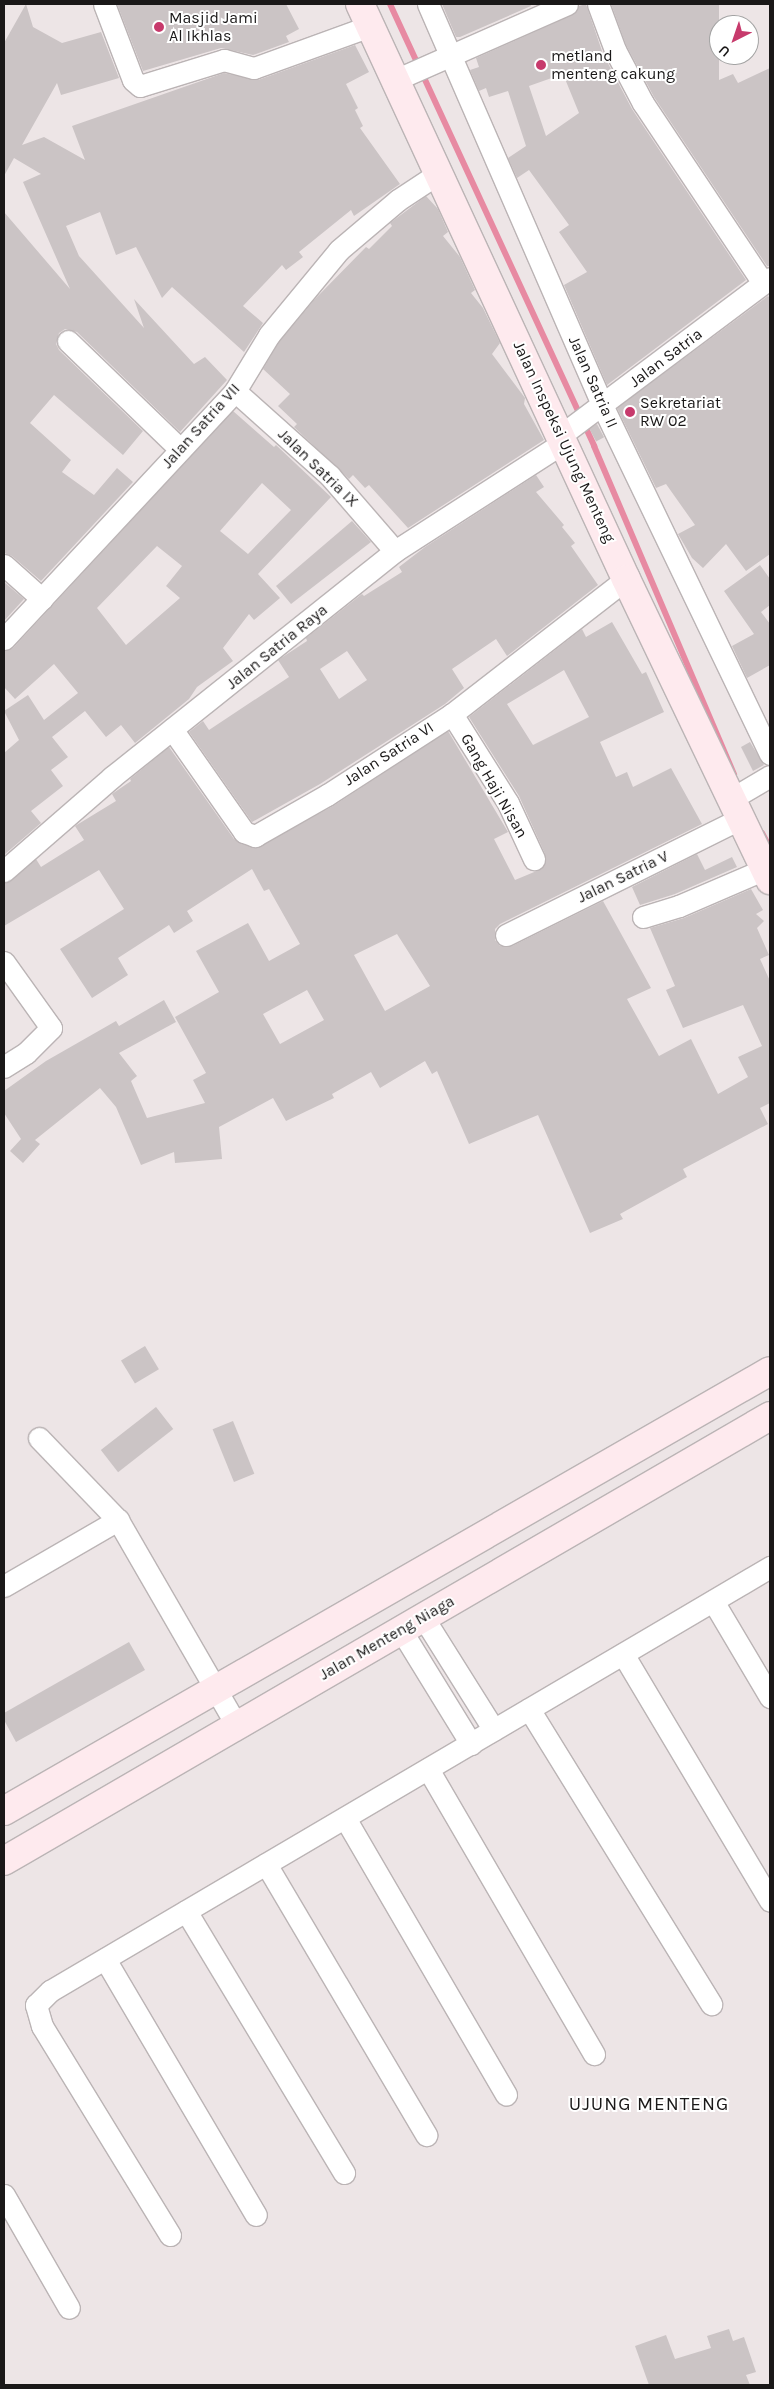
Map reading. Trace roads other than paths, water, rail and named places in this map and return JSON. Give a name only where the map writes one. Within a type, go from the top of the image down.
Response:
[{"type":"street","points":[[104,4],[133,80],[140,86],[224,60],[254,68],[365,15]]},
{"type":"street","name":"Jalan Satria II","points":[[428,4],[442,59],[599,406],[770,754]]},
{"type":"street","points":[[401,77],[567,4]]},
{"type":"street","points":[[598,4],[615,50],[643,103],[767,281]]},
{"type":"street","name":"Jalan Inspeksi Ujung Menteng","points":[[365,15],[401,77],[439,173],[563,436],[626,579],[738,803],[768,875]]},
{"type":"street","name":"Jalan Satria VII","points":[[4,638],[235,391],[269,335],[339,250],[398,200],[439,173]]},
{"type":"street","name":"Jalan Satria","points":[[563,436],[599,406],[767,281]]},
{"type":"street","points":[[68,341],[180,449]]},
{"type":"street","name":"Jalan Satria IX","points":[[235,391],[330,476],[395,551]]},
{"type":"street","name":"Jalan Satria Raya","points":[[4,871],[172,729],[395,551],[563,436]]},
{"type":"street","points":[[4,565],[42,599]]},
{"type":"street","name":"Jalan Satria VI","points":[[172,729],[250,837],[326,795],[452,714],[626,579]]},
{"type":"street","name":"Gang Haji Nisan","points":[[452,714],[508,802],[534,859]]},
{"type":"street","name":"Jalan Satria V","points":[[506,935],[738,803],[770,776]]},
{"type":"street","points":[[643,917],[768,875]]},
{"type":"street","points":[[4,962],[50,1028],[26,1053],[4,1068]]},
{"type":"street","points":[[4,1811],[770,1371]]},
{"type":"street","name":"Jalan Menteng Niaga","points":[[4,1861],[770,1416]]},
{"type":"street","points":[[39,1438],[118,1520],[237,1726]]},
{"type":"street","points":[[4,1586],[118,1520]]},
{"type":"street","points":[[170,2235],[42,2026],[36,2005],[50,1991],[770,1567]]},
{"type":"street","points":[[713,1601],[770,1697]]},
{"type":"street","points":[[412,1624],[494,1730]]},
{"type":"street","points":[[412,1624],[471,1744]]},
{"type":"street","points":[[623,1654],[770,1901]]},
{"type":"street","points":[[529,1709],[711,2004]]},
{"type":"street","points":[[428,1769],[594,2054]]},
{"type":"street","points":[[345,1818],[506,2094]]},
{"type":"street","points":[[266,1864],[426,2135]]},
{"type":"street","points":[[186,1911],[344,2174]]},
{"type":"street","points":[[105,1959],[256,2215]]},
{"type":"street","points":[[4,2195],[68,2308]]},
{"type":"waterway","points":[[390,4],[594,446],[734,774]]},
{"type":"waterway","points":[[762,833],[770,848]]},
{"type":"place","name":"Masjid Jami Al Ikhlas","points":[[159,27]]},
{"type":"place","name":"metland menteng cakung","points":[[541,65]]},
{"type":"place","name":"Sekretariat RW 02","points":[[630,412]]},
{"type":"district","name":"UJUNG MENTENG","points":[[649,2105]]}]
